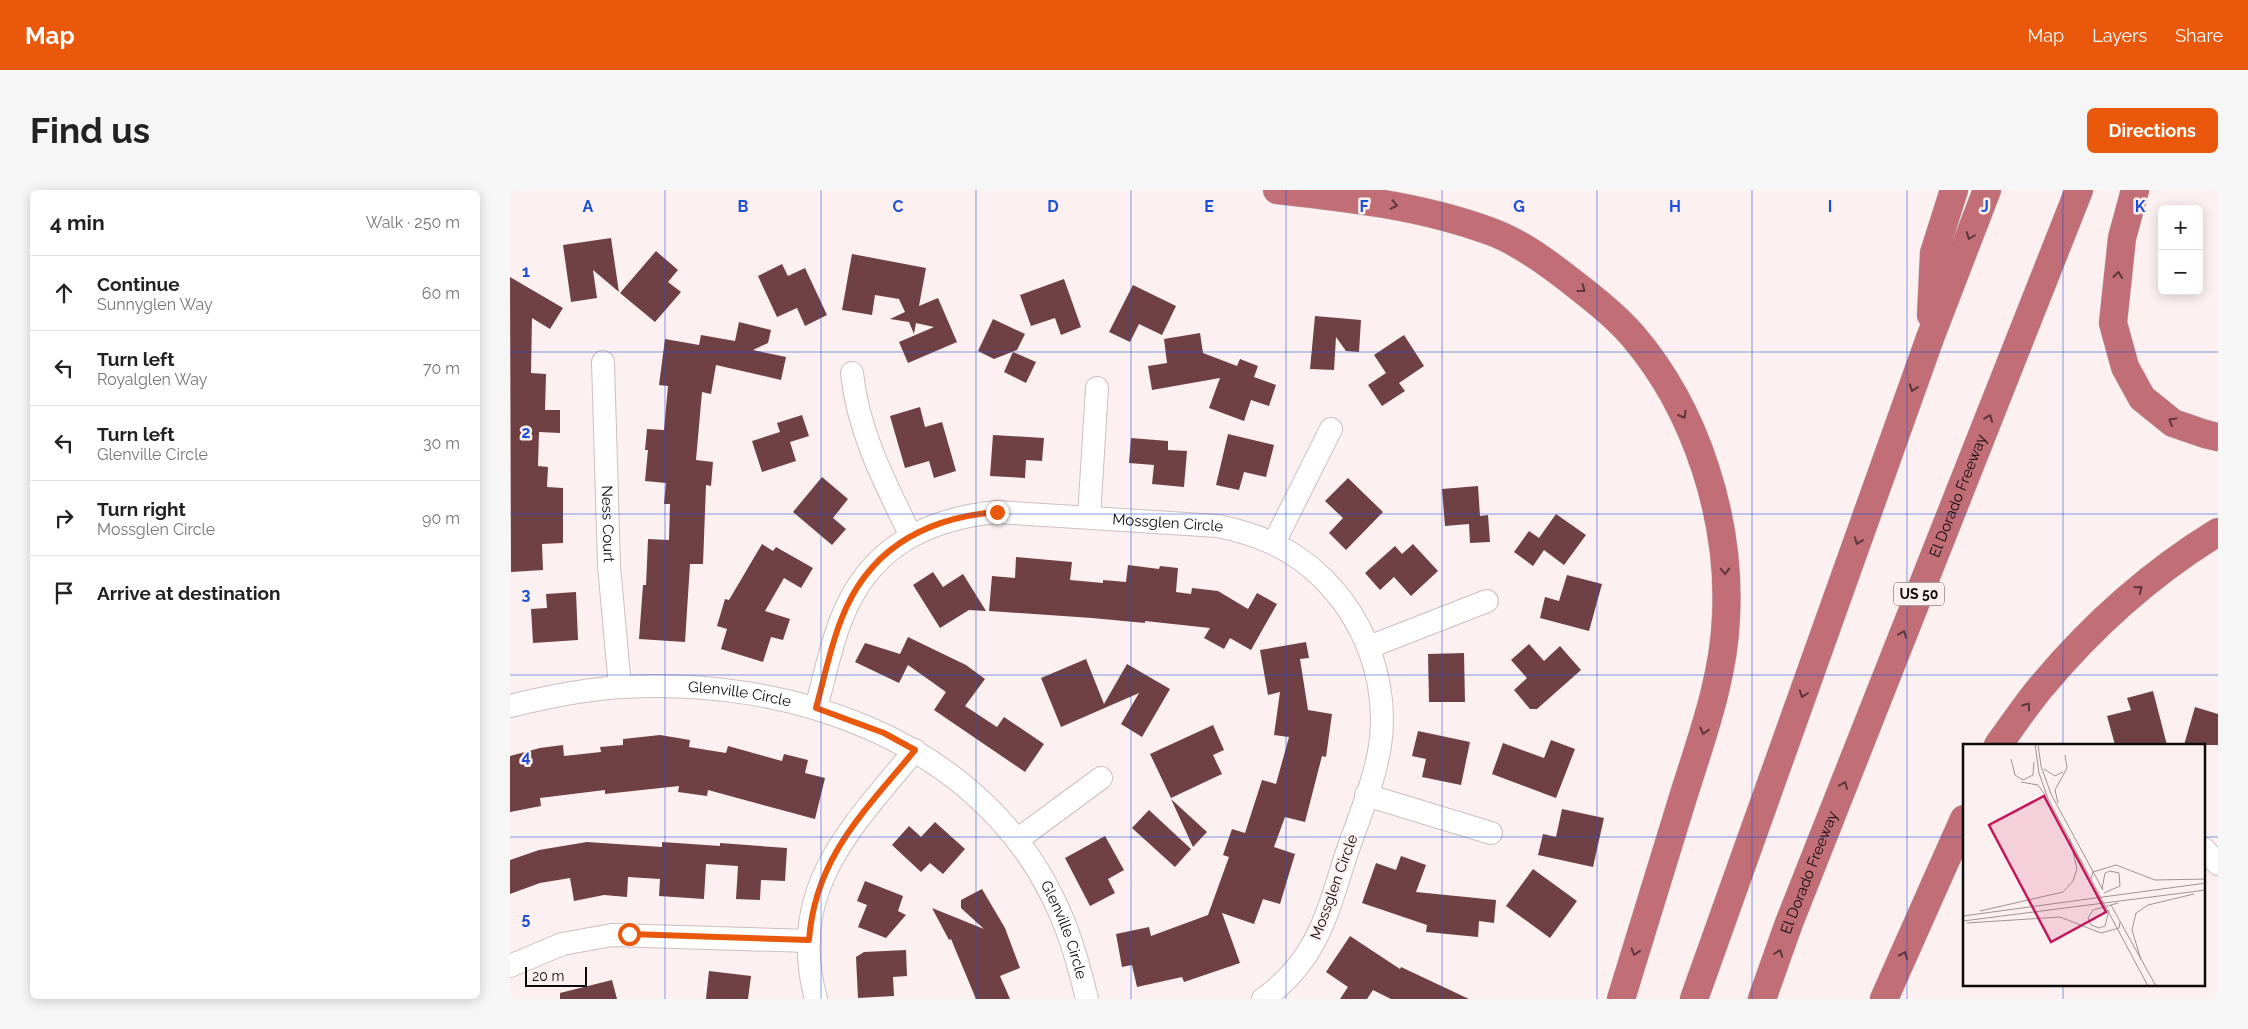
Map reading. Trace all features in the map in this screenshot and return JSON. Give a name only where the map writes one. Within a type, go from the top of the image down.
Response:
[{"type":"highway","points":[[1277,190],[1374,201],[1441,215],[1495,233],[1544,260],[1597,301],[1633,337],[1661,376],[1690,427],[1712,487],[1723,545],[1726,618],[1718,676],[1702,737],[1621,999]]},
{"type":"highway","points":[[1930,338],[1934,253],[1954,190]]},
{"type":"highway","points":[[1694,999],[1930,338],[1987,190]]},
{"type":"highway","name":"El Dorado Freeway","points":[[1762,999],[1789,923],[2079,190]]},
{"type":"highway","points":[[2135,190],[2122,238],[2114,323],[2125,367],[2142,398],[2173,423],[2218,437]]},
{"type":"highway","points":[[1999,744],[2040,688],[2086,637],[2139,588],[2218,532]]},
{"type":"highway","points":[[1884,999],[1963,821]]},
{"type":"street","name":"Ness Court","points":[[604,362],[609,566],[620,687]]},
{"type":"street","points":[[852,373],[857,407],[868,442],[883,479],[911,536]]},
{"type":"street","points":[[1089,517],[1097,388]]},
{"type":"street","points":[[1274,543],[1331,429]]},
{"type":"street","name":"Mossglen Circle","points":[[816,708],[840,621],[853,594],[870,570],[891,549],[911,536],[940,522],[968,514],[997,512],[1089,517],[1218,526],[1251,534],[1274,543],[1314,569],[1347,607],[1369,648],[1378,677],[1382,711],[1380,745],[1366,795],[1326,918],[1312,947],[1293,974],[1271,997]]},
{"type":"street","points":[[1369,648],[1487,601]]},
{"type":"street","name":"Glenville Circle","points":[[510,706],[566,693],[620,687],[703,688],[761,695],[816,708],[884,733],[939,765],[968,788],[995,815],[1016,840],[1050,891],[1066,925],[1078,961],[1086,999]]},
{"type":"street","points":[[816,999],[809,957],[809,940],[817,893],[822,877],[838,847],[915,750]]},
{"type":"street","points":[[1016,840],[1101,778]]},
{"type":"street","points":[[1366,795],[1491,833]]},
{"type":"street","points":[[2206,851],[2218,864]]},
{"type":"street","points":[[510,966],[562,944],[612,935],[809,940]]},
{"type":"building","points":[[611,238],[619,292],[593,270],[597,298],[571,302],[563,245]]},
{"type":"building","points":[[656,251],[678,270],[668,282],[681,292],[655,322],[620,293]]},
{"type":"building","points":[[852,254],[926,268],[919,306],[938,298],[957,342],[908,363],[899,342],[934,327],[916,323],[914,334],[909,322],[890,319],[905,312],[899,299],[875,295],[872,315],[842,310]]},
{"type":"building","points":[[782,264],[788,276],[805,268],[827,315],[805,326],[797,308],[777,317],[758,276]]},
{"type":"building","points":[[510,277],[563,308],[550,329],[532,318],[531,373],[546,374],[545,410],[560,410],[560,433],[539,432],[538,466],[548,467],[547,487],[563,488],[563,543],[542,544],[543,570],[511,572]]},
{"type":"building","points":[[1064,279],[1081,327],[1061,335],[1055,318],[1031,326],[1020,295]]},
{"type":"building","points":[[1133,285],[1176,306],[1162,335],[1139,324],[1130,342],[1109,332]]},
{"type":"building","points":[[1315,316],[1361,320],[1359,352],[1346,351],[1336,337],[1334,370],[1310,369]]},
{"type":"building","points":[[993,319],[1025,334],[1017,350],[994,359],[978,351]]},
{"type":"building","points":[[739,322],[771,330],[768,343],[753,350],[786,357],[781,380],[716,365],[711,394],[702,392],[696,460],[713,462],[711,486],[706,485],[703,564],[690,564],[685,642],[639,639],[643,585],[646,585],[648,539],[669,540],[670,504],[664,504],[666,483],[645,481],[648,450],[645,450],[647,429],[664,430],[668,386],[659,385],[665,339],[699,345],[701,335],[735,341]]},
{"type":"building","points":[[1200,333],[1203,353],[1237,366],[1240,359],[1258,366],[1254,377],[1276,385],[1269,406],[1251,400],[1244,421],[1209,408],[1220,378],[1152,390],[1148,366],[1167,363],[1164,339]]},
{"type":"building","points":[[1404,335],[1424,366],[1399,383],[1405,391],[1382,406],[1368,385],[1386,373],[1374,355]]},
{"type":"building","points":[[1013,352],[1036,362],[1026,383],[1004,372]]},
{"type":"building","points":[[920,407],[925,427],[942,422],[956,471],[934,478],[929,461],[905,468],[890,416]]},
{"type":"building","points":[[802,415],[809,436],[790,442],[796,461],[762,472],[752,441],[780,432],[777,423]]},
{"type":"building","points":[[1228,434],[1274,445],[1266,477],[1244,472],[1239,490],[1216,485]]},
{"type":"building","points":[[993,435],[1044,438],[1042,461],[1026,460],[1025,478],[990,476]]},
{"type":"building","points":[[1131,438],[1168,441],[1168,450],[1187,451],[1184,487],[1152,484],[1154,465],[1129,463]]},
{"type":"building","points":[[822,477],[848,499],[833,518],[846,529],[832,545],[793,512]]},
{"type":"building","points":[[1348,478],[1383,512],[1346,550],[1329,533],[1343,518],[1325,501]]},
{"type":"building","points":[[1478,486],[1480,516],[1488,515],[1490,542],[1470,543],[1469,524],[1445,526],[1442,489]]},
{"type":"building","points":[[1556,514],[1586,535],[1564,565],[1544,550],[1533,566],[1514,552],[1529,531],[1539,538]]},
{"type":"building","points":[[762,544],[773,551],[776,547],[813,568],[801,588],[784,578],[765,611],[790,619],[783,640],[771,637],[763,662],[721,649],[727,629],[717,626],[725,599],[729,600]]},
{"type":"building","points":[[1413,544],[1438,571],[1411,596],[1394,577],[1380,590],[1365,573],[1395,546],[1402,554]]},
{"type":"building","points":[[1016,557],[1072,562],[1070,580],[1103,583],[1103,580],[1126,582],[1128,565],[1159,569],[1160,566],[1178,568],[1176,592],[1191,594],[1192,588],[1218,591],[1248,609],[1257,593],[1277,604],[1251,650],[1230,638],[1224,649],[1204,638],[1210,628],[1145,621],[1145,623],[989,611],[992,576],[1015,578]]},
{"type":"building","points":[[933,572],[943,587],[963,574],[986,611],[969,610],[940,628],[913,585]]},
{"type":"building","points":[[1567,575],[1602,584],[1589,631],[1540,618],[1545,597],[1559,601]]},
{"type":"building","points":[[576,592],[578,640],[533,643],[531,609],[547,608],[546,594]]},
{"type":"building","points":[[908,637],[966,665],[985,679],[965,706],[997,727],[1004,717],[1044,744],[1025,772],[934,710],[946,692],[908,665],[899,683],[855,662],[865,643],[900,654]]},
{"type":"building","points":[[1306,642],[1309,658],[1300,659],[1308,710],[1332,714],[1326,757],[1322,756],[1305,822],[1285,817],[1274,847],[1295,854],[1280,904],[1263,899],[1254,924],[1222,913],[1240,963],[1184,982],[1182,977],[1137,987],[1132,965],[1122,967],[1116,934],[1149,927],[1151,936],[1208,915],[1229,857],[1223,855],[1232,829],[1245,833],[1262,780],[1276,784],[1289,737],[1274,735],[1280,692],[1268,695],[1260,650]]},
{"type":"building","points":[[1529,644],[1544,661],[1560,646],[1581,670],[1537,709],[1530,709],[1514,690],[1527,678],[1511,660]]},
{"type":"building","points":[[1464,653],[1465,702],[1429,702],[1428,654]]},
{"type":"building","points":[[1086,659],[1104,704],[1127,664],[1170,689],[1142,737],[1121,724],[1139,693],[1061,727],[1041,678]]},
{"type":"building","points":[[2153,691],[2167,744],[2115,744],[2107,716],[2131,710],[2127,698]]},
{"type":"building","points":[[2195,707],[2218,714],[2218,745],[2184,744]]},
{"type":"building","points":[[1213,725],[1224,750],[1213,755],[1222,774],[1171,798],[1150,754]]},
{"type":"building","points":[[1418,731],[1470,742],[1461,785],[1422,777],[1426,759],[1412,756]]},
{"type":"building","points":[[660,735],[690,740],[689,747],[726,753],[728,746],[782,761],[784,754],[808,760],[805,773],[825,778],[815,819],[708,790],[707,796],[678,792],[679,786],[605,794],[605,790],[540,798],[541,806],[510,812],[510,756],[540,748],[563,745],[564,756],[601,752],[600,747],[623,745],[623,739]]},
{"type":"building","points":[[1551,740],[1575,749],[1556,798],[1492,774],[1503,743],[1544,758]]},
{"type":"building","points":[[1171,799],[1207,832],[1193,847]]},
{"type":"building","points":[[1562,809],[1604,818],[1593,867],[1538,855],[1543,834],[1556,837]]},
{"type":"building","points":[[1149,810],[1191,849],[1175,867],[1132,828]]},
{"type":"building","points":[[935,822],[965,849],[943,874],[930,863],[921,872],[892,845],[909,826],[921,837]]},
{"type":"building","points":[[1105,836],[1124,870],[1108,879],[1115,893],[1090,906],[1065,858]]},
{"type":"building","points":[[587,842],[662,847],[662,842],[720,846],[720,843],[787,848],[785,881],[761,880],[760,900],[736,899],[738,866],[706,864],[704,899],[659,896],[660,879],[628,877],[627,897],[604,895],[574,901],[570,878],[540,883],[510,894],[510,860],[539,850]]},
{"type":"building","points":[[1401,856],[1426,865],[1416,892],[1496,900],[1494,923],[1479,921],[1478,937],[1426,932],[1427,925],[1362,903],[1376,863],[1396,870]]},
{"type":"building","points":[[1533,869],[1577,901],[1550,938],[1506,906]]},
{"type":"building","points":[[865,881],[903,896],[898,911],[906,915],[886,938],[858,927],[867,905],[857,901]]},
{"type":"building","points":[[982,889],[1005,928],[1020,968],[1000,976],[1010,999],[976,999],[951,939],[949,940],[932,908],[984,929],[961,908],[961,900]]},
{"type":"building","points":[[1350,936],[1400,969],[1401,967],[1469,999],[1391,999],[1373,990],[1367,999],[1340,999],[1348,987],[1326,972]]},
{"type":"building","points":[[906,950],[907,976],[893,977],[894,996],[858,998],[856,957],[864,952]]},
{"type":"building","points":[[709,971],[751,976],[748,999],[706,999]]},
{"type":"building","points":[[612,980],[617,999],[560,999],[560,993]]},
{"type":"route","points":[[629,934],[809,940],[817,893],[822,877],[838,847],[847,833],[915,750],[884,733],[816,708],[840,621],[853,594],[870,570],[891,549],[911,536],[940,522],[968,514],[997,512]]}]
